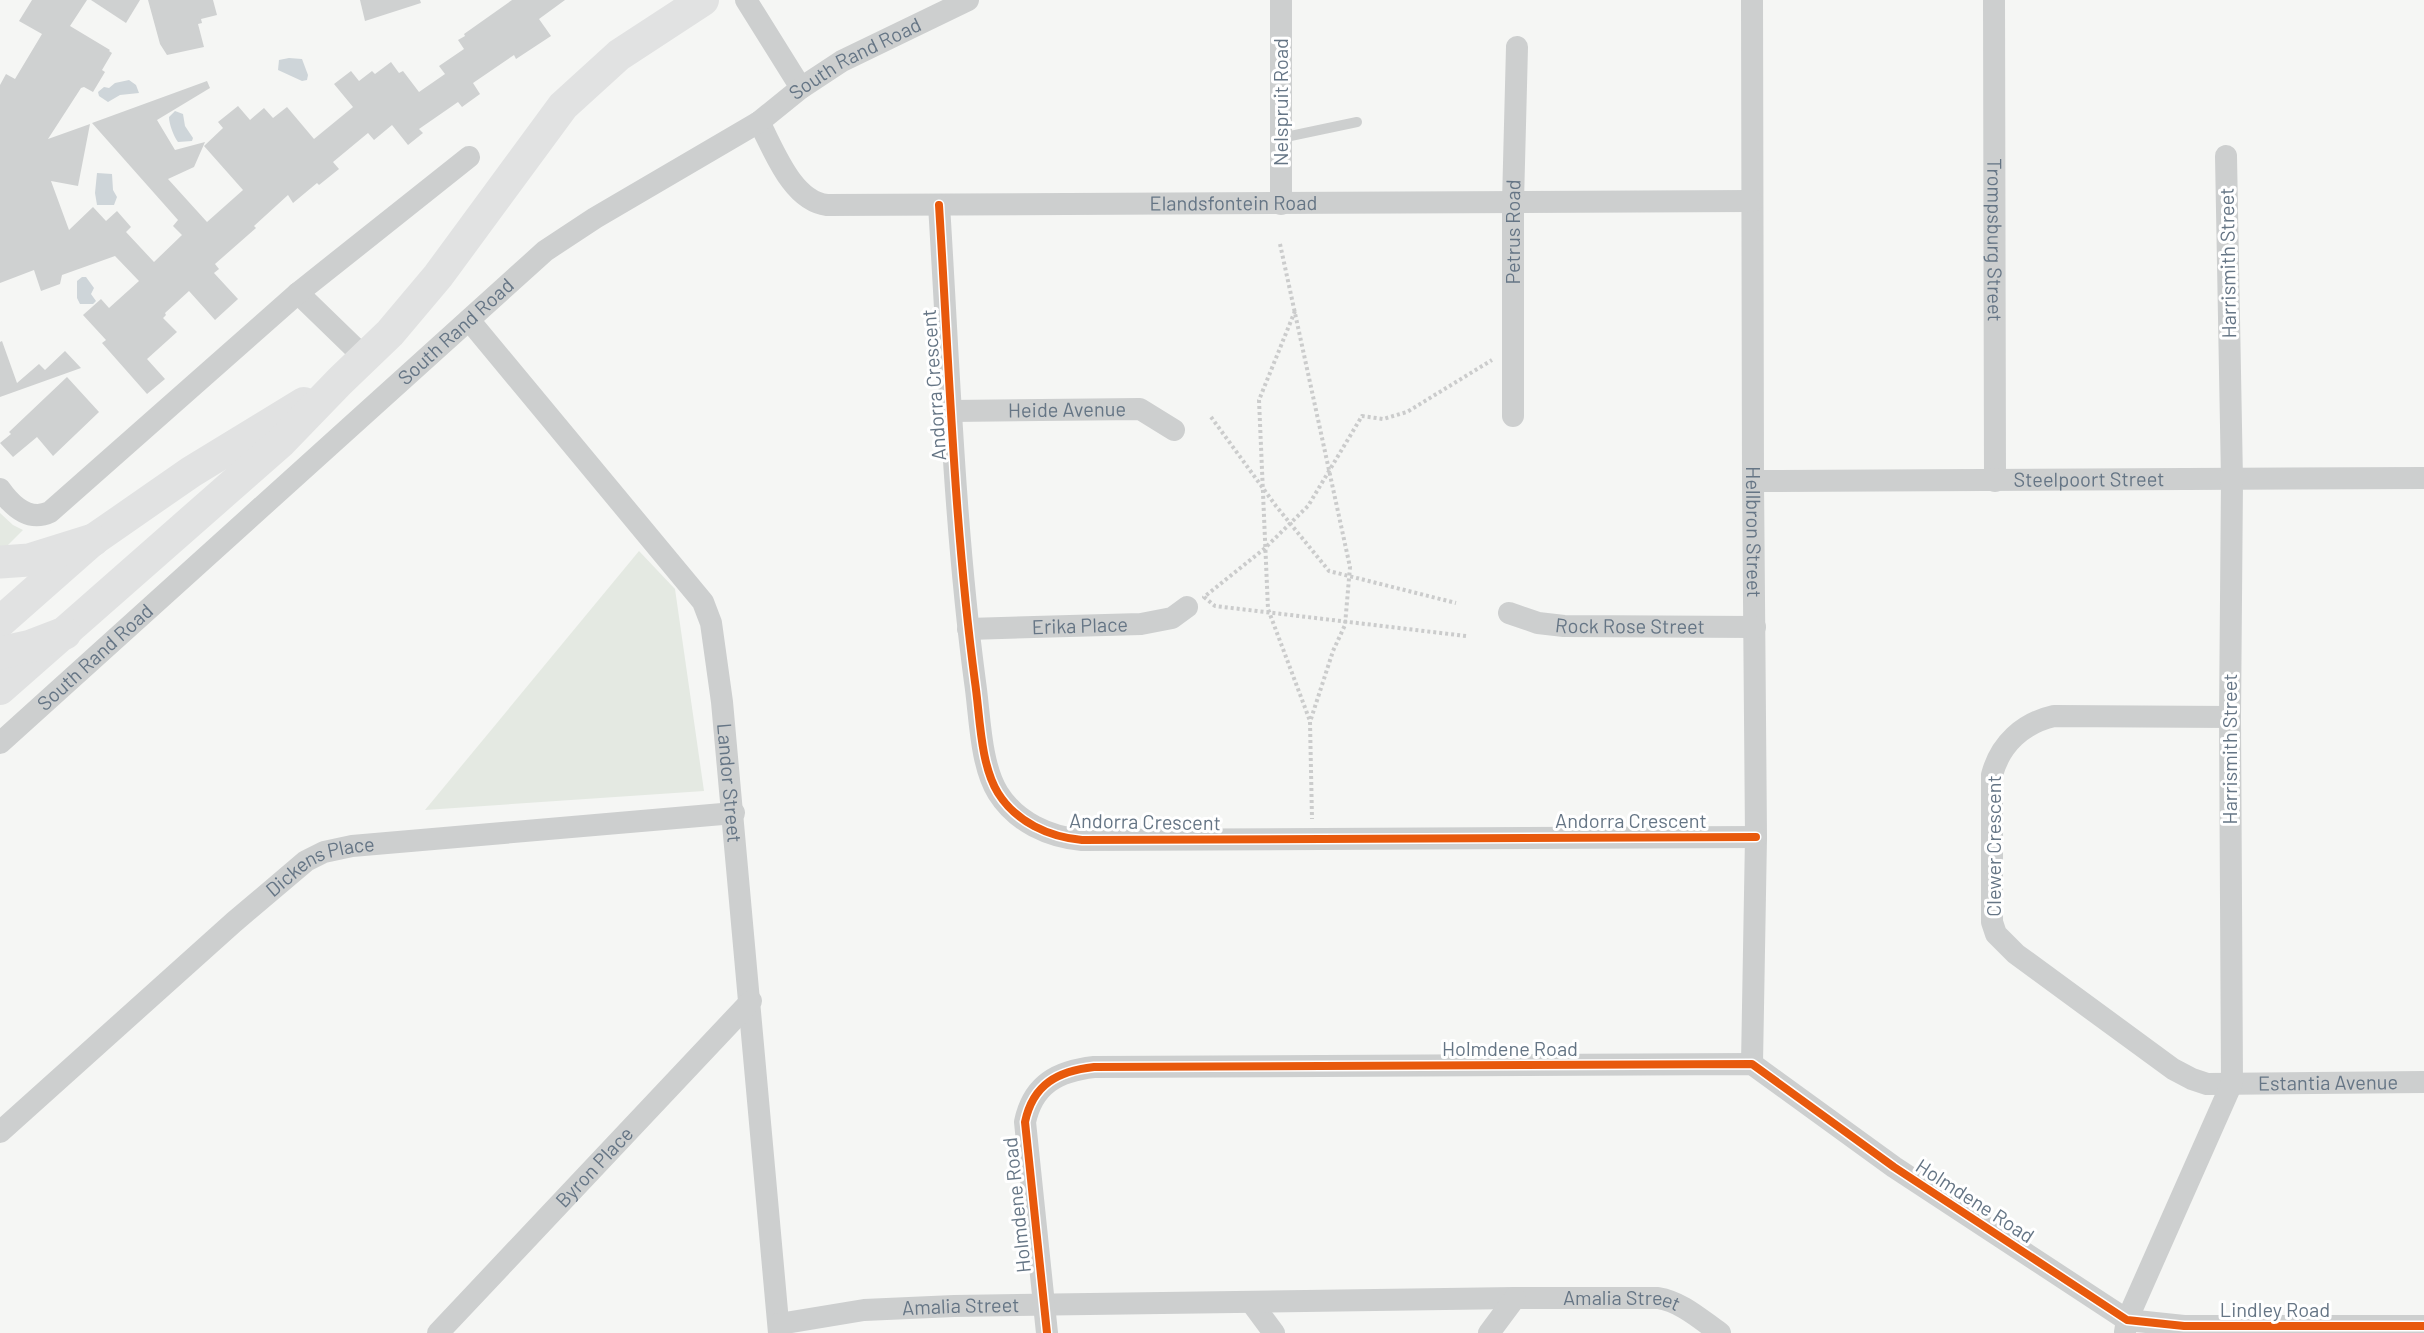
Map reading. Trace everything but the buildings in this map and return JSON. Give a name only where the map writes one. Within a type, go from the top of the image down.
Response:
[{"type":"highway","points":[[0,562],[29,560],[93,540]]},
{"type":"highway","points":[[0,653],[31,646],[65,633]]},
{"type":"main road","name":"South Rand Road","points":[[0,689],[281,442],[390,333],[438,276],[563,106],[619,55],[703,0]]},
{"type":"main road","name":"South Rand Road","points":[[0,622],[93,540],[191,472],[340,381]]},
{"type":"street","points":[[746,0],[801,88]]},
{"type":"street","name":"South Rand Road","points":[[0,743],[545,251],[569,234],[759,122],[801,88],[842,61],[968,0]]},
{"type":"street","name":"Nelspruit Road","points":[[1281,0],[1281,204]]},
{"type":"street","name":"Hellbron Street","points":[[1752,0],[1756,837],[1752,1064]]},
{"type":"street","name":"Trompsburg Street","points":[[1994,0],[1995,480]]},
{"type":"street","name":"Petrus Road","points":[[1514,416],[1517,47]]},
{"type":"street","name":"Elandsfontein Road","points":[[759,122],[798,191],[817,204],[839,206],[1752,201]]},
{"type":"street","name":"Harrismith Street","points":[[2126,1327],[2232,1083],[2230,717],[2232,480],[2226,156]]},
{"type":"street","points":[[0,489],[24,513],[36,516],[50,512],[298,293],[469,157]]},
{"type":"street","name":"Andorra Crescent","points":[[939,205],[951,411],[968,628],[986,765],[997,792],[1014,811],[1034,826],[1063,838],[1082,840],[1756,837]]},
{"type":"street","points":[[298,293],[365,358]]},
{"type":"street","name":"Landor Street","points":[[469,320],[706,608],[712,631],[722,702],[734,813],[779,1329]]},
{"type":"street","name":"Heide Avenue","points":[[951,411],[1140,409],[1174,430]]},
{"type":"street","name":"Steelpoort Street","points":[[1753,482],[2424,478]]},
{"type":"street","name":"Erika Place","points":[[968,628],[1141,624],[1172,618],[1187,607]]},
{"type":"street","name":"Rock Rose Street","points":[[1509,613],[1538,623],[1564,626],[1755,627]]},
{"type":"street","name":"Clewer Crescent","points":[[2230,717],[2054,716],[2041,719],[2018,731],[1996,761],[1992,775],[1992,922],[1996,934],[2008,949],[2173,1069],[2207,1084],[2232,1083]]},
{"type":"street","name":"Dickens Place","points":[[0,1132],[234,922],[306,861],[324,852],[352,846],[734,813]]},
{"type":"street","name":"Byron Place","points":[[438,1333],[751,1000]]},
{"type":"street","name":"Holmdene Road","points":[[1047,1333],[1025,1122],[1029,1108],[1047,1082],[1067,1071],[1094,1067],[1752,1064],[1894,1167],[2126,1327]]},
{"type":"street","name":"Estantia Avenue","points":[[2232,1083],[2424,1082]]},
{"type":"street","points":[[1489,1333],[1515,1298]]},
{"type":"street","name":"Amalia Street","points":[[779,1329],[864,1310],[954,1306],[1515,1298],[1664,1299],[1682,1306],[1720,1333]]},
{"type":"street","points":[[1251,1302],[1274,1333]]},
{"type":"street","name":"Lindley Road","points":[[2126,1327],[2424,1326]]},
{"type":"lane","points":[[1281,138],[1357,122]]},
{"type":"path","points":[[1280,244],[1350,567],[1346,622],[1333,651],[1310,722],[1312,819]]},
{"type":"path","points":[[1295,310],[1259,400],[1264,549],[1269,612],[1310,722]]},
{"type":"path","points":[[1466,636],[1215,606],[1204,597],[1264,549],[1308,506],[1362,416],[1383,419],[1407,412],[1492,360]]},
{"type":"path","points":[[1211,417],[1263,488],[1329,571],[1456,603]]},
{"type":"shaded area","points":[[302,59],[308,75],[307,80],[302,81],[278,70],[279,60]]},
{"type":"shaded area","points":[[129,80],[136,85],[139,93],[120,95],[108,102],[99,96],[98,92],[104,87],[109,88],[115,83]]},
{"type":"shaded area","points":[[175,111],[183,114],[185,126],[193,138],[192,141],[178,142],[176,140],[169,117]]},
{"type":"shaded area","points":[[97,173],[112,174],[113,190],[117,197],[114,205],[97,205],[95,193]]},
{"type":"shaded area","points":[[86,277],[94,288],[91,294],[96,301],[93,304],[80,304],[77,298],[77,281]]},
{"type":"shaded area","points":[[0,513],[13,525],[23,530],[0,553]]},
{"type":"shaded area","points":[[639,551],[675,589],[704,791],[425,810]]},
{"type":"cycle path","points":[[939,205],[957,504],[968,623],[984,754],[998,793],[1005,803],[1024,820],[1057,835],[1082,840],[1756,837]]},
{"type":"cycle path","points":[[1047,1333],[1025,1122],[1034,1098],[1049,1082],[1069,1072],[1094,1067],[1752,1064],[1894,1167],[2127,1320],[2184,1326],[2424,1326]]}]
